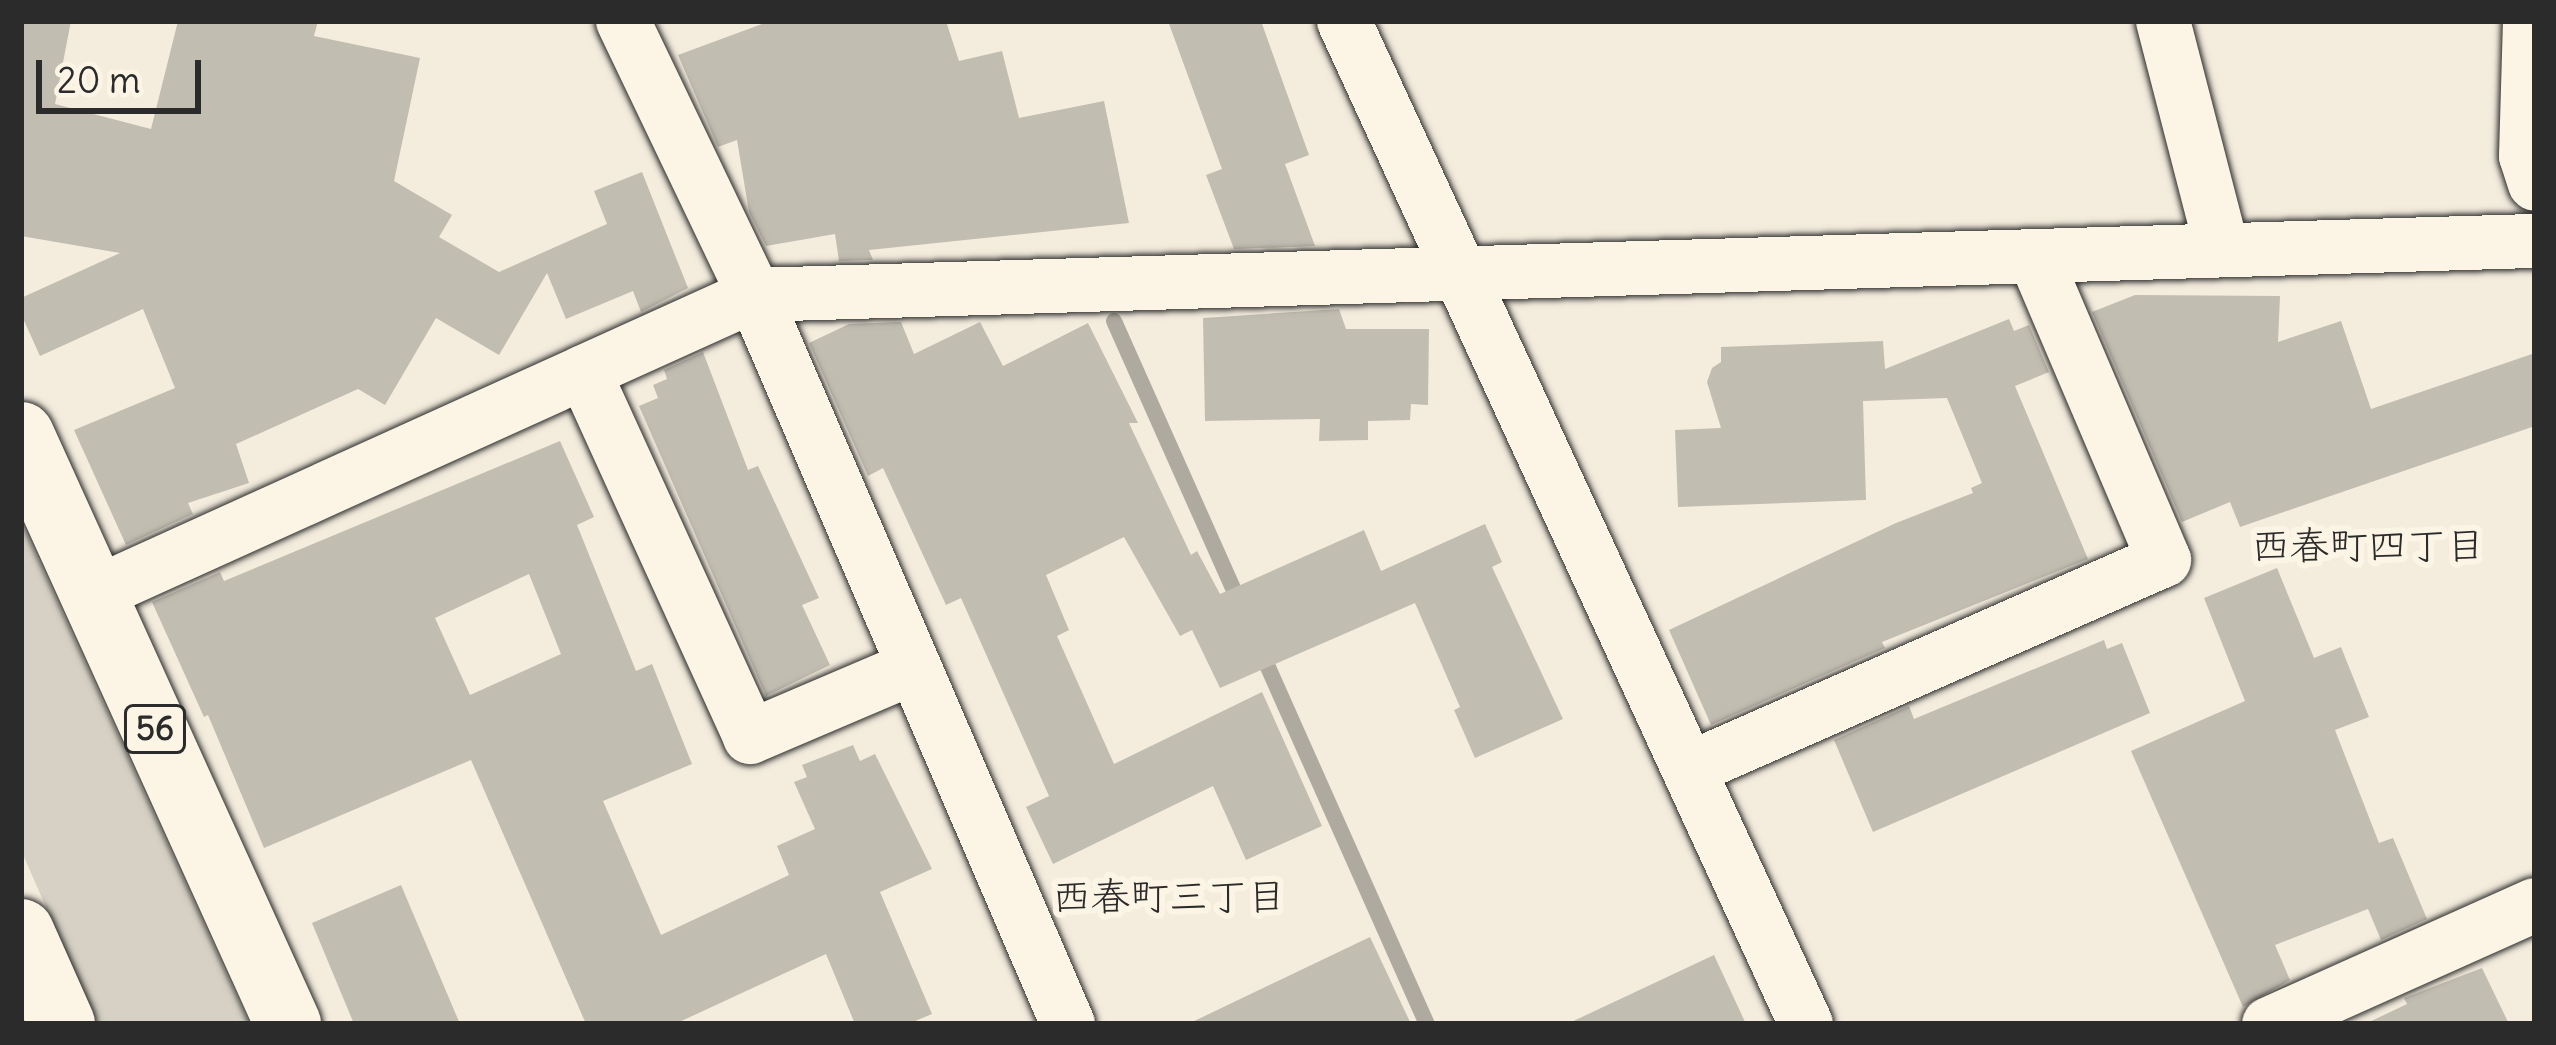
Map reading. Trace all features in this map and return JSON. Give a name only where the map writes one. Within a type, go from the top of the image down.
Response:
[{"type":"main road","name":"56","points":[[21,435],[288,1024]]},
{"type":"main road","points":[[21,932],[62,1024]]},
{"type":"street","points":[[623,21],[754,295],[1068,1024]]},
{"type":"street","points":[[1344,21],[1806,1024]]},
{"type":"street","points":[[2163,21],[2222,250]]},
{"type":"street","points":[[2530,21],[2526,156],[2535,184]]},
{"type":"street","points":[[94,594],[754,295],[2535,241]]},
{"type":"street","points":[[1688,770],[2164,560],[2035,259]]},
{"type":"street","points":[[584,371],[750,737],[914,667]]},
{"type":"street","points":[[2269,1024],[2535,905]]},
{"type":"shaded area","points":[[21,522],[249,1024],[98,1024],[21,850]]},
{"type":"building","points":[[21,21],[71,21],[55,104],[151,129],[178,21],[318,21],[314,36],[420,58],[394,181],[452,215],[439,237],[499,272],[607,224],[594,191],[642,172],[688,288],[641,312],[633,291],[566,319],[547,273],[499,355],[436,318],[385,405],[358,389],[236,444],[249,483],[188,503],[193,514],[126,545],[74,430],[175,388],[143,309],[40,356],[21,314],[21,298],[120,253],[21,236]]},
{"type":"building","points":[[770,21],[946,21],[959,61],[1002,51],[1019,118],[1104,101],[1129,223],[869,250],[873,260],[839,261],[835,234],[766,246],[749,212],[737,140],[718,147],[678,55]]},
{"type":"building","points":[[1168,21],[1261,21],[1309,155],[1285,164],[1315,246],[1234,249],[1206,175],[1222,169]]},
{"type":"building","points":[[2135,295],[2280,296],[2278,342],[2341,321],[2371,409],[2535,353],[2535,426],[2240,527],[2230,502],[2182,522],[2092,312]]},
{"type":"building","points":[[1339,309],[1346,329],[1429,329],[1428,405],[1411,404],[1410,420],[1368,421],[1368,440],[1319,441],[1320,419],[1205,421],[1203,318]]},
{"type":"building","points":[[2009,319],[2014,331],[2029,325],[2049,372],[2015,386],[2088,559],[1882,642],[1885,648],[1711,725],[1669,630],[1896,523],[1973,493],[1971,488],[1982,483],[1947,398],[1863,401],[1866,500],[1678,507],[1675,430],[1721,428],[1707,382],[1712,368],[1721,362],[1721,347],[1883,341],[1885,369]]},
{"type":"building","points":[[901,322],[914,354],[980,322],[1003,366],[1088,323],[1138,423],[1129,423],[1191,555],[1197,551],[1220,594],[1364,530],[1381,571],[1485,524],[1502,562],[1492,567],[1563,719],[1475,758],[1454,710],[1460,707],[1415,603],[1220,688],[1192,630],[1180,636],[1124,537],[1046,575],[1069,630],[1057,636],[1114,764],[1262,692],[1322,826],[1246,860],[1213,786],[1053,864],[1026,807],[1049,796],[961,598],[946,605],[883,468],[868,476],[809,343],[849,324]]},
{"type":"building","points":[[703,352],[748,470],[758,466],[819,598],[802,605],[830,665],[766,696],[639,406],[658,398],[653,385],[667,379],[664,370]]},
{"type":"building","points":[[560,441],[594,517],[577,525],[636,671],[652,664],[692,764],[603,801],[661,935],[789,875],[777,846],[815,829],[794,782],[807,777],[802,765],[853,745],[860,761],[875,754],[932,869],[880,892],[932,1014],[908,1024],[855,1024],[826,954],[675,1024],[586,1024],[471,760],[264,848],[208,715],[204,717],[152,602],[220,572],[224,581]],"holes":[[[529,574],[561,654],[470,695],[435,618]]]},
{"type":"building","points":[[2277,568],[2314,658],[2341,647],[2369,717],[2335,730],[2379,843],[2393,838],[2427,919],[2381,940],[2368,909],[2275,945],[2290,980],[2243,1007],[2131,751],[2245,701],[2204,598]]},
{"type":"building","points":[[2104,640],[2107,649],[2122,643],[2150,713],[1873,832],[1834,740],[1909,706],[1914,719]]},
{"type":"building","points":[[401,885],[460,1024],[354,1024],[312,923]]},
{"type":"building","points":[[1370,937],[1411,1024],[1188,1024]]},
{"type":"building","points":[[1714,955],[1746,1024],[1567,1024]]},
{"type":"building","points":[[2482,968],[2509,1024],[2365,1024],[2407,1004],[2404,998]]},
{"type":"waterway","points":[[1114,321],[1241,606]]},
{"type":"waterway","points":[[1259,647],[1427,1024]]},
{"type":"district","name":"西春町四丁目","points":[[2368,546]]},
{"type":"district","name":"西春町三丁目","points":[[1169,897]]}]
